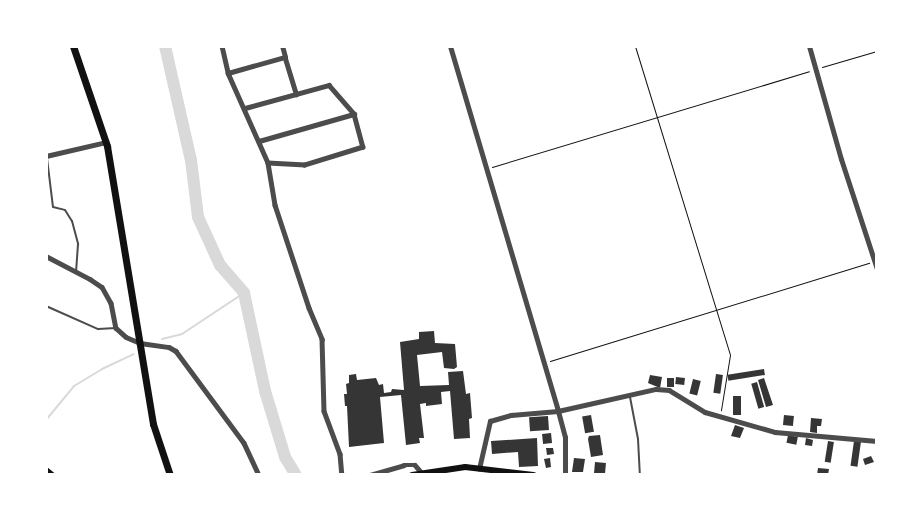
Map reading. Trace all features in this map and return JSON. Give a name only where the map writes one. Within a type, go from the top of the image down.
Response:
[{"type":"highway","points":[[73,46],[106,142],[153,424],[170,475]]},
{"type":"main road","points":[[412,475],[465,467],[534,475]]},
{"type":"main road","points":[[46,470],[52,475]]},
{"type":"street","points":[[222,46],[228,73],[268,163],[275,205],[309,308],[322,339],[324,411],[340,454],[342,475]]},
{"type":"street","points":[[282,46],[296,94]]},
{"type":"street","points":[[450,46],[565,437],[564,475]]},
{"type":"street","points":[[810,46],[841,158],[877,269]]},
{"type":"street","points":[[228,73],[285,57]]},
{"type":"street","points":[[245,108],[329,85],[354,114],[363,147],[304,165],[268,163]]},
{"type":"street","points":[[259,141],[354,114]]},
{"type":"street","points":[[47,156],[106,142]]},
{"type":"street","points":[[46,256],[102,287],[111,302],[116,328],[126,337],[140,343],[169,347],[176,351],[244,443],[259,475]]},
{"type":"street","points":[[479,468],[490,421],[511,415],[558,411],[656,389],[669,390],[705,412],[776,432],[877,441]]},
{"type":"street","points":[[370,475],[404,465],[416,465],[422,473]]},
{"type":"lane","points":[[46,150],[53,206],[65,210],[72,221],[78,244],[76,272]]},
{"type":"lane","points":[[46,306],[98,329],[116,328]]},
{"type":"lane","points":[[629,394],[638,439],[640,475]]},
{"type":"path","points":[[635,46],[730,355],[720,407],[721,416]]},
{"type":"path","points":[[486,169],[877,51]]},
{"type":"path","points":[[544,363],[875,261]]},
{"type":"building","points":[[434,331],[435,343],[455,344],[457,367],[454,369],[444,368],[442,352],[417,355],[420,386],[449,385],[448,372],[463,371],[466,394],[470,393],[472,418],[469,419],[470,438],[454,439],[450,391],[441,392],[442,404],[426,406],[426,403],[420,404],[424,438],[419,438],[420,443],[406,445],[401,395],[380,397],[384,443],[349,447],[347,406],[345,406],[344,394],[347,394],[346,384],[349,383],[349,375],[356,374],[357,380],[376,378],[379,385],[383,384],[384,393],[391,392],[392,389],[404,390],[400,342],[419,339],[419,332]]},
{"type":"building","points":[[764,369],[765,375],[728,381],[727,375]]},
{"type":"building","points":[[716,374],[723,375],[720,394],[713,393]]},
{"type":"building","points":[[650,375],[662,377],[660,388],[648,383]]},
{"type":"building","points":[[676,377],[685,378],[684,385],[675,384]]},
{"type":"building","points":[[667,378],[674,378],[674,387],[667,387]]},
{"type":"building","points":[[764,378],[773,405],[766,407],[758,380]]},
{"type":"building","points":[[693,379],[701,381],[697,395],[689,394]]},
{"type":"building","points":[[757,382],[764,407],[758,409],[751,384]]},
{"type":"building","points":[[733,396],[741,396],[741,415],[733,415]]},
{"type":"building","points":[[591,415],[594,432],[585,433],[582,417]]},
{"type":"building","points":[[784,415],[794,416],[793,426],[783,425]]},
{"type":"building","points":[[548,416],[549,430],[530,431],[529,417]]},
{"type":"building","points":[[811,418],[822,419],[821,426],[817,426],[817,433],[810,432]]},
{"type":"building","points":[[735,425],[744,428],[740,438],[731,436]]},
{"type":"building","points":[[551,433],[552,443],[543,444],[542,434]]},
{"type":"building","points":[[600,435],[603,455],[591,457],[589,436]]},
{"type":"building","points":[[788,435],[798,437],[796,445],[786,443]]},
{"type":"building","points":[[537,438],[538,466],[519,467],[518,452],[492,454],[491,441]]},
{"type":"building","points":[[806,438],[813,440],[812,446],[805,445]]},
{"type":"building","points":[[828,441],[834,442],[831,463],[825,462]]},
{"type":"building","points":[[854,441],[861,442],[857,467],[851,466]]},
{"type":"building","points":[[546,448],[553,448],[554,454],[547,455]]},
{"type":"building","points":[[871,456],[874,462],[865,465],[863,459]]},
{"type":"building","points":[[550,458],[551,467],[546,468],[544,459]]},
{"type":"building","points":[[574,458],[585,459],[583,472],[572,472]]},
{"type":"building","points":[[595,462],[606,463],[605,474],[594,473]]},
{"type":"building","points":[[818,468],[829,469],[828,475],[817,475]]},
{"type":"waterway","points":[[165,46],[191,160],[198,217],[220,265],[244,293],[265,391],[285,457],[296,475]]},
{"type":"waterway","points":[[162,339],[182,334],[244,293]]},
{"type":"waterway","points":[[46,420],[74,386],[102,369],[134,354]]}]
